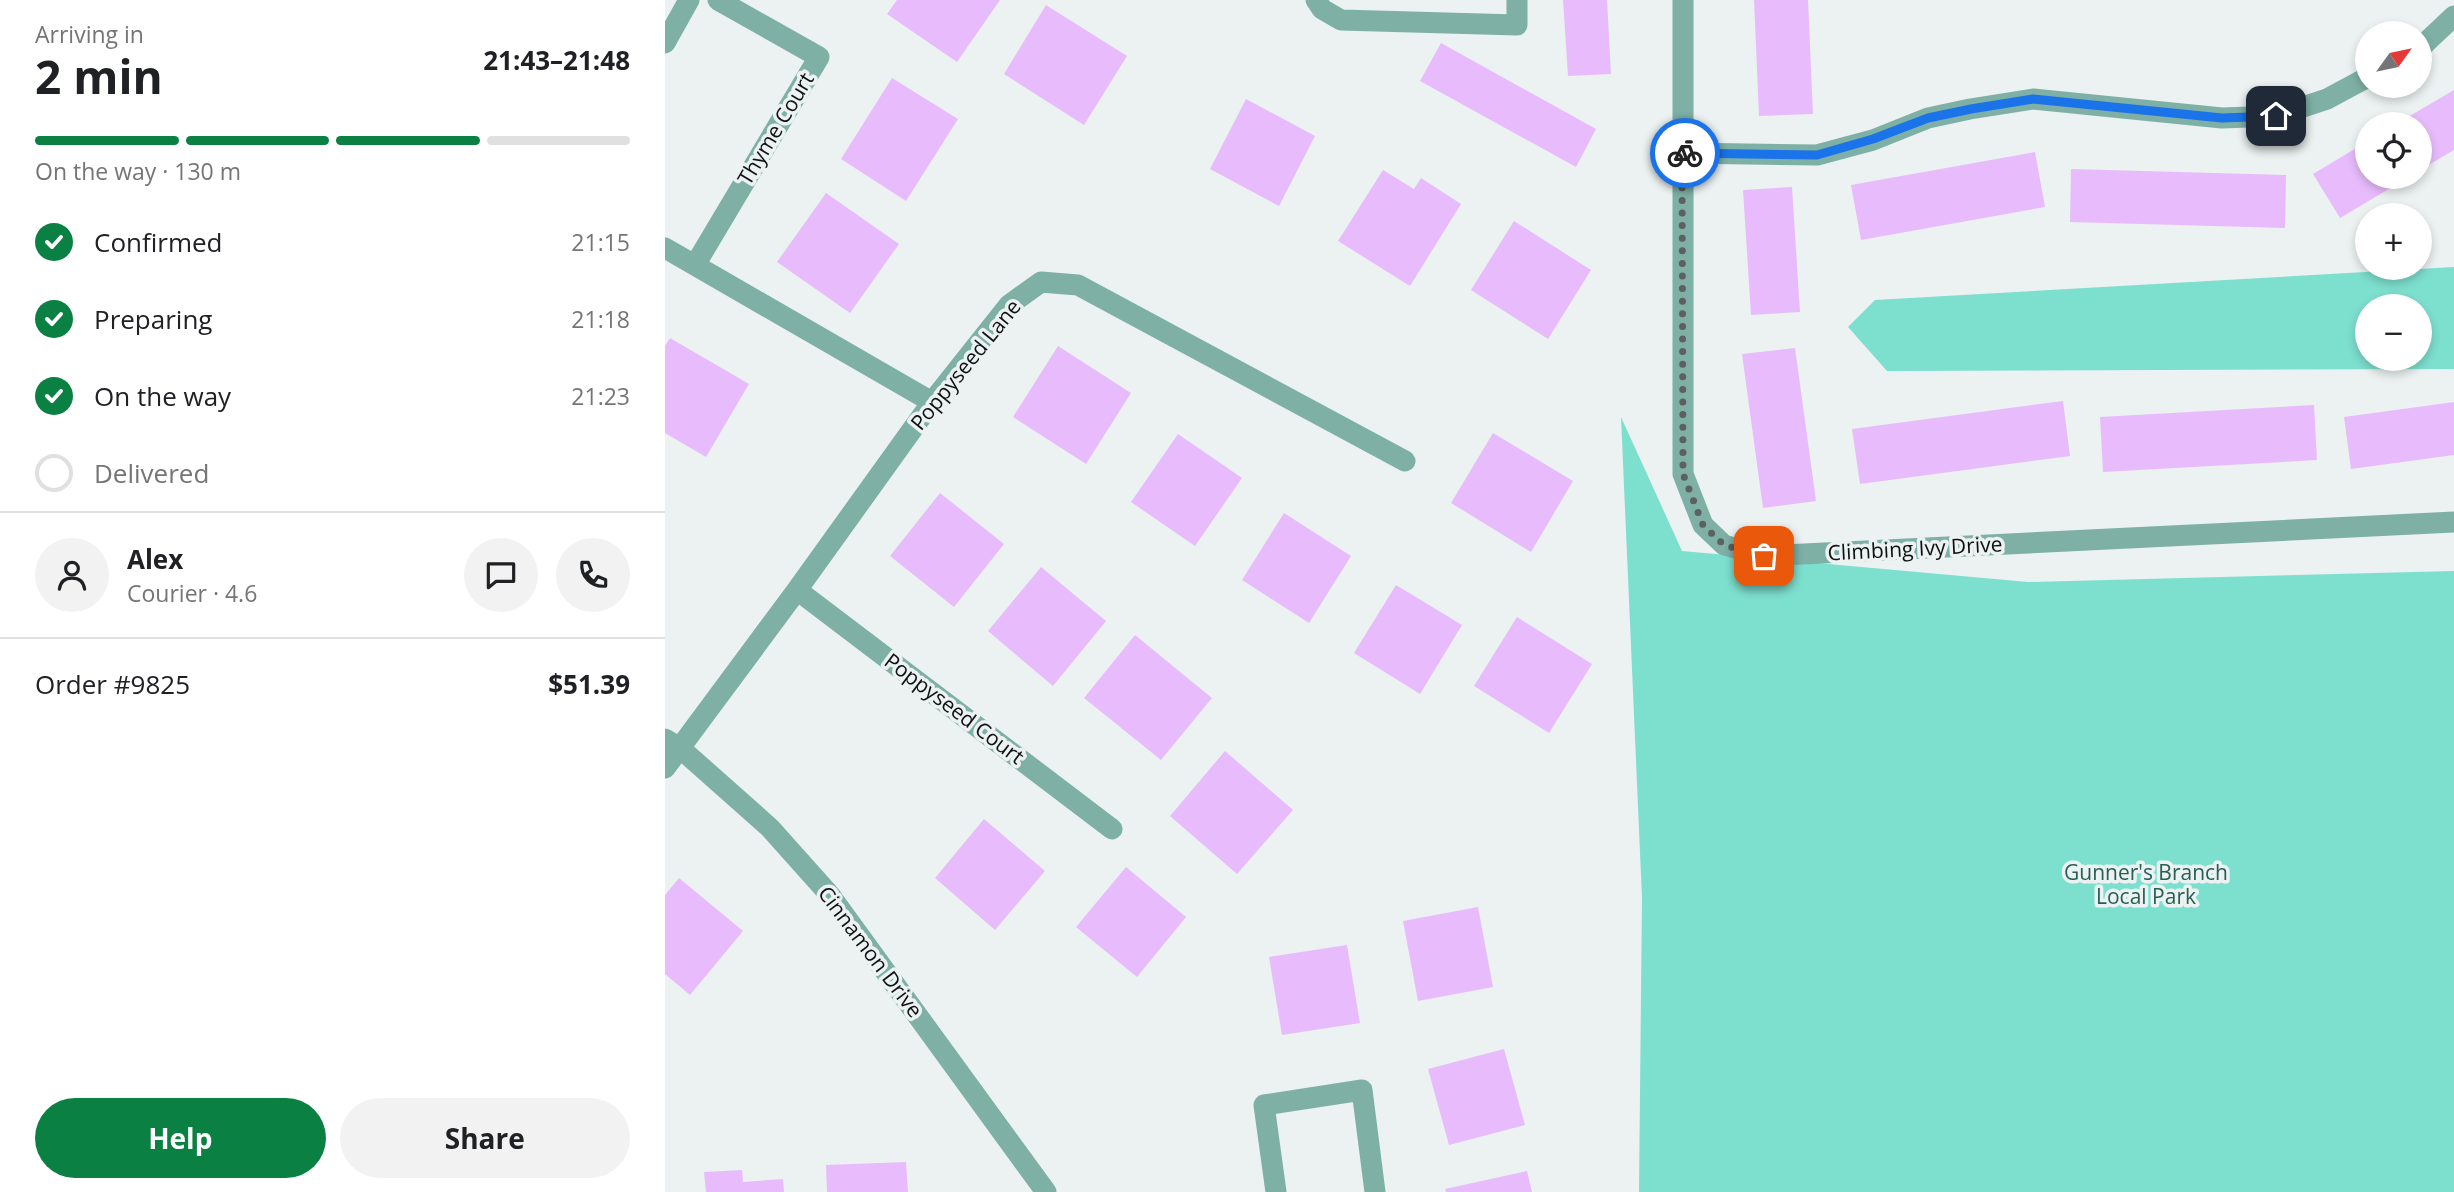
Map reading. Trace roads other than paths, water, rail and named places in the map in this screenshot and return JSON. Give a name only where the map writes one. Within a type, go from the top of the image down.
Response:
[{"type":"street","points":[[665,43],[689,0]]},
{"type":"street","name":"Thyme Court","points":[[695,265],[819,57],[718,0]]},
{"type":"street","points":[[1316,0],[1322,9],[1341,20],[1517,25],[1517,0]]},
{"type":"street","name":"Climbing Ivy Drive","points":[[1683,0],[1683,474],[1703,525],[1724,545],[1764,556],[2454,522]]},
{"type":"street","points":[[2433,36],[2454,16]]},
{"type":"street","points":[[1682,153],[1817,155],[1873,139],[1928,118],[2033,99],[2222,118],[2276,116],[2327,99],[2355,85]]},
{"type":"street","points":[[665,248],[932,402]]},
{"type":"street","name":"Poppyseed Lane","points":[[665,768],[672,743],[797,590],[932,402],[1009,305],[1041,282],[1078,285],[1405,461]]},
{"type":"street","name":"Poppyseed Court","points":[[797,590],[1112,828]]},
{"type":"street","name":"Cinnamon Drive","points":[[672,743],[770,828],[829,894],[1046,1192]]},
{"type":"street","points":[[1276,1192],[1264,1105],[1361,1090],[1375,1192]]},
{"type":"park label","name":"Gunner's Branch Local Park","points":[[2146,885]]}]
